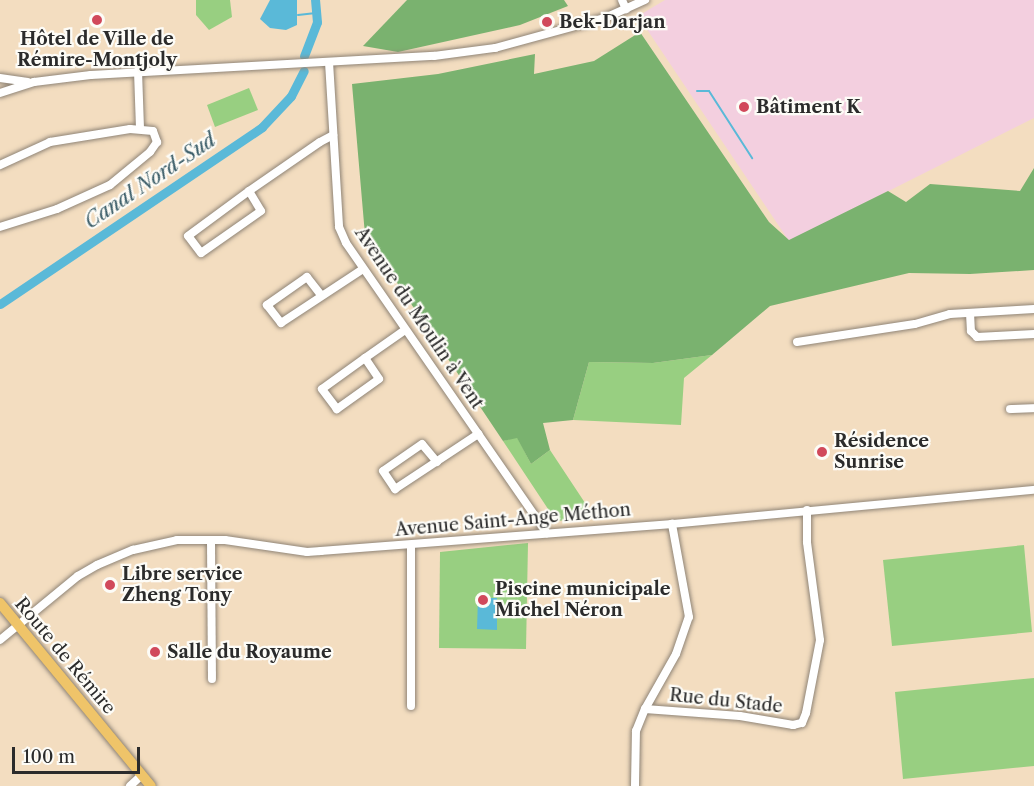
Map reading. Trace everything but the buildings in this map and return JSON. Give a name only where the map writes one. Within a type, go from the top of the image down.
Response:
[{"type":"main road","name":"Route de Rémire","points":[[0,603],[151,786]]},
{"type":"street","points":[[0,93],[34,82],[138,71],[434,56],[495,48],[563,30],[636,0]]},
{"type":"street","points":[[624,5],[645,0]]},
{"type":"street","name":"Avenue du Moulin à Vent","points":[[329,62],[339,227],[345,243],[547,533]]},
{"type":"street","points":[[138,71],[140,129]]},
{"type":"street","points":[[0,78],[34,82]]},
{"type":"street","points":[[0,165],[50,142],[140,129],[153,131],[157,142],[150,152],[110,185],[57,209],[0,227]]},
{"type":"street","points":[[249,191],[261,211],[201,253],[188,236],[249,191],[333,135]]},
{"type":"street","points":[[321,295],[308,277],[267,305],[281,323],[363,269]]},
{"type":"street","points":[[798,342],[915,324],[950,314],[1034,309]]},
{"type":"street","points":[[970,313],[971,331],[977,337],[1034,334]]},
{"type":"street","points":[[364,358],[379,379],[337,409],[322,389],[364,358],[405,330]]},
{"type":"street","points":[[1010,409],[1034,408]]},
{"type":"street","points":[[437,462],[422,444],[383,471],[395,489],[437,462],[478,434]]},
{"type":"street","name":"Avenue Saint-Ange Méthon","points":[[0,640],[17,623],[78,576],[97,565],[133,550],[177,540],[211,540],[307,552],[411,546],[1034,490]]},
{"type":"street","name":"Rue du Stade","points":[[645,709],[740,716],[793,725],[802,723],[820,640],[807,542],[807,510]]},
{"type":"street","points":[[635,786],[636,732],[645,709],[676,654],[689,617],[672,524]]},
{"type":"street","points":[[211,540],[212,680]]},
{"type":"street","points":[[411,546],[411,706]]},
{"type":"street","points":[[130,786],[142,775]]},
{"type":"shaded area","points":[[665,0],[1034,0],[1034,118],[789,241],[638,16]]},
{"type":"green space","points":[[196,0],[230,0],[232,17],[209,30],[196,15]]},
{"type":"green space","points":[[407,0],[564,0],[568,6],[520,25],[398,52],[363,46]]},
{"type":"green space","points":[[640,32],[769,222],[789,240],[888,191],[906,202],[930,184],[1020,191],[1034,168],[1034,270],[970,274],[909,273],[770,306],[712,355],[653,363],[589,362],[573,420],[543,423],[550,450],[531,464],[517,438],[503,441],[365,235],[352,84],[438,74],[535,54],[534,74],[594,61]]},
{"type":"green space","points":[[249,88],[258,110],[215,127],[207,105]]},
{"type":"green space","points":[[712,355],[684,378],[681,425],[573,420],[589,362],[653,363]]},
{"type":"green space","points":[[517,437],[531,464],[550,450],[595,518],[556,521],[503,441]]},
{"type":"green space","name":"Piscine municipale Michel Néron","points":[[528,543],[526,649],[439,648],[440,552]]},
{"type":"green space","points":[[1024,545],[1032,632],[892,646],[883,560]]},
{"type":"green space","points":[[1034,678],[1034,766],[903,779],[895,692]]},
{"type":"water","points":[[270,0],[297,0],[297,25],[286,30],[270,28],[260,19]]},
{"type":"water","points":[[478,598],[497,598],[497,630],[477,629]]},
{"type":"waterway","name":"Canal Nord-Sud","points":[[304,56],[317,22],[315,0]]},
{"type":"waterway","points":[[298,15],[316,13]]},
{"type":"waterway","name":"Canal Nord-Sud","points":[[0,304],[262,127],[291,96],[304,71]]},
{"type":"waterway","points":[[697,91],[709,91],[752,158]]},
{"type":"place","name":"Hôtel de Ville de Rémire-Montjoly","points":[[97,20]]},
{"type":"place","name":"Bek-Darjan","points":[[547,22]]},
{"type":"place","name":"Bâtiment K","points":[[744,107]]},
{"type":"place","name":"Résidence Sunrise","points":[[822,452]]},
{"type":"place","name":"Libre service Zheng Tony","points":[[110,585]]},
{"type":"place","name":"Piscine municipale Michel Néron","points":[[483,600]]},
{"type":"place","name":"Salle du Royaume","points":[[155,652]]}]
